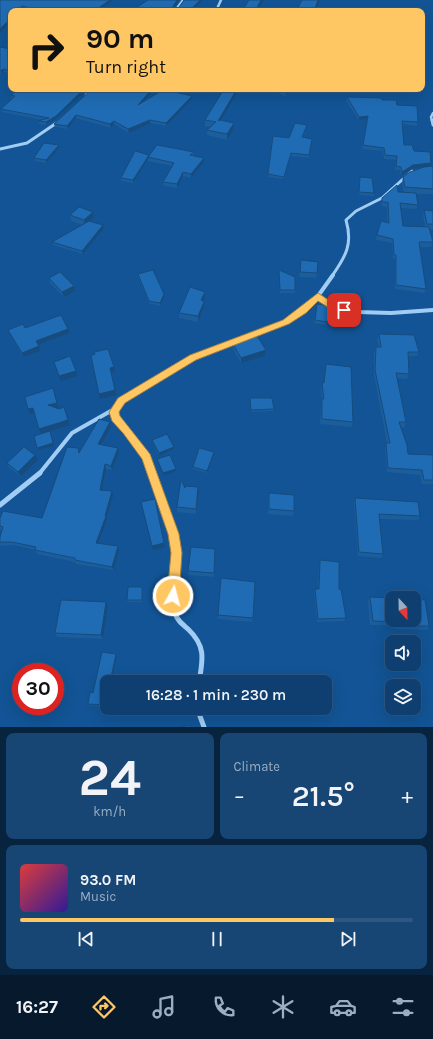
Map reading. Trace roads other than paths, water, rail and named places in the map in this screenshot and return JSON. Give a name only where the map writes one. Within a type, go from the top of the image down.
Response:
[{"type":"street","points":[[177,8],[184,0]]},
{"type":"street","points":[[81,100],[89,92]]},
{"type":"street","points":[[433,113],[431,118],[433,125]]},
{"type":"street","points":[[0,149],[27,143],[59,121]]},
{"type":"street","points":[[0,505],[41,472],[72,433],[116,408],[121,401],[193,358],[286,322],[303,311],[318,296],[349,247],[350,234],[346,220],[348,216],[356,210],[378,201],[406,174],[417,170]]},
{"type":"street","points":[[318,296],[330,306],[358,312],[391,313],[433,310]]},
{"type":"street","points":[[116,408],[115,418],[146,457],[159,497],[169,518],[176,553],[173,596],[174,611],[177,619],[198,639],[203,660],[201,675]]},
{"type":"street","points":[[200,715],[204,727]]}]
